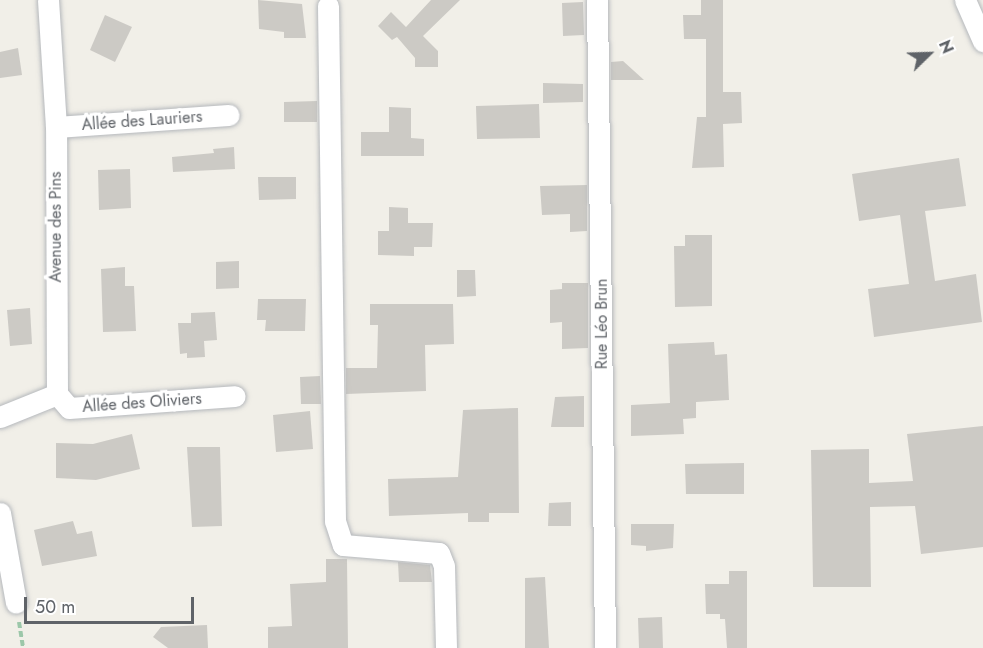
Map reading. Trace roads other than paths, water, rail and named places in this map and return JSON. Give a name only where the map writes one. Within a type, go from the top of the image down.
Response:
[{"type":"street","name":"Avenue des Pins","points":[[48,0],[56,127],[57,394]]},
{"type":"street","name":"Rue Léo Brun","points":[[597,0],[605,648]]},
{"type":"street","points":[[965,0],[983,41]]},
{"type":"street","points":[[328,6],[331,439],[335,521],[343,545],[439,553],[444,566],[446,648]]},
{"type":"street","name":"Allée des Lauriers","points":[[56,127],[229,115]]},
{"type":"street","points":[[0,417],[57,394]]},
{"type":"street","name":"Allée des Oliviers","points":[[57,394],[69,408],[235,396]]},
{"type":"street","points":[[0,513],[16,603]]}]
